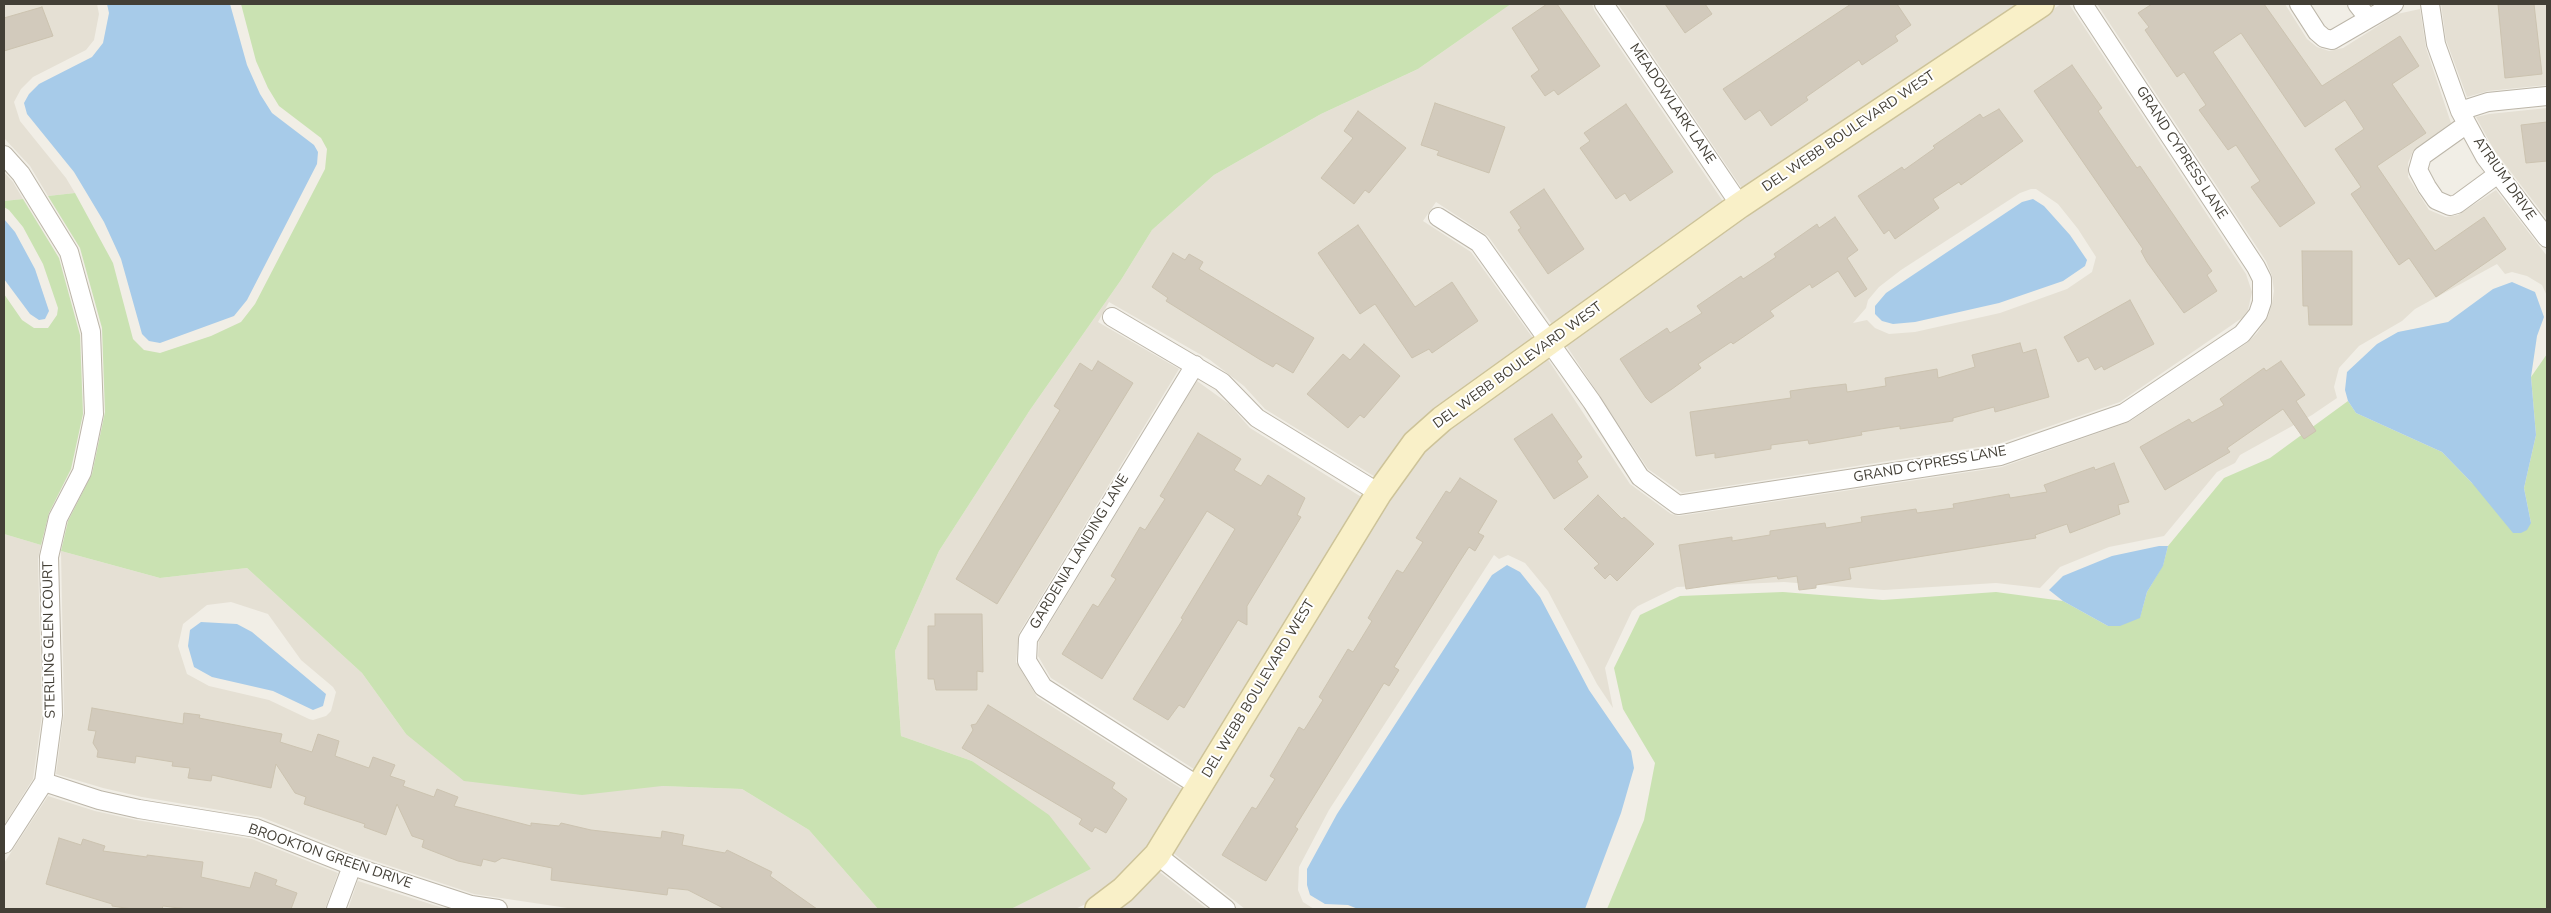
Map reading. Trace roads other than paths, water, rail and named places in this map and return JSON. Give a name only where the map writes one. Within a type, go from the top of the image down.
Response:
[{"type":"street","name":"MEADOWLARK LANE","points":[[1604,4],[1740,205]]},
{"type":"street","name":"DEL WEBB BOULEVARD WEST","points":[[1098,909],[1123,890],[1157,855],[1379,493],[1415,443],[1442,419],[1740,205],[2041,4]]},
{"type":"street","name":"GRAND CYPRESS LANE","points":[[1438,217],[1479,243],[1551,342],[1640,478],[1678,505],[2000,456],[2124,412],[2242,334],[2258,314],[2263,291],[2262,279],[2256,267],[2083,4]]},
{"type":"street","points":[[2299,4],[2317,32],[2324,38],[2332,40],[2394,4]]},
{"type":"street","points":[[2357,4],[2368,18]]},
{"type":"street","name":"ATRIUM DRIVE","points":[[2430,4],[2436,44],[2464,118],[2485,157],[2547,238]]},
{"type":"street","points":[[2498,174],[2457,204],[2450,206],[2436,200],[2418,170],[2422,156],[2464,118],[2488,102],[2547,96]]},
{"type":"street","name":"STERLING GLEN COURT","points":[[4,155],[21,174],[69,252],[91,332],[94,414],[82,472],[58,518],[48,557],[53,714],[44,782],[4,844]]},
{"type":"street","points":[[1112,317],[1222,382],[1257,418],[1379,493]]},
{"type":"street","name":"GARDENIA LANDING LANE","points":[[1194,364],[1028,639],[1027,660],[1043,686],[1200,787]]},
{"type":"street","name":"BROOKTON GREEN DRIVE","points":[[44,782],[99,800],[256,828],[352,866],[471,905],[498,909]]},
{"type":"street","points":[[1157,855],[1226,909]]},
{"type":"street","points":[[336,909],[352,866]]},
{"type":"water","points":[[107,4],[230,4],[247,65],[260,94],[272,113],[314,145],[318,152],[317,164],[247,300],[234,316],[160,343],[149,341],[142,334],[121,259],[104,222],[74,172],[27,114],[24,103],[29,94],[39,84],[92,57],[103,43],[109,13]]},
{"type":"water","points":[[2033,199],[2044,206],[2070,235],[2087,260],[2085,266],[2063,281],[1999,303],[1915,322],[1893,324],[1882,321],[1875,314],[1875,306],[1886,293],[2022,202]]},
{"type":"water","points":[[4,219],[15,232],[35,269],[49,311],[45,319],[39,320],[30,314],[4,279]]},
{"type":"water","points":[[2512,282],[2535,292],[2544,317],[2537,336],[2531,377],[2536,435],[2524,488],[2531,523],[2527,530],[2521,533],[2513,533],[2472,483],[2442,452],[2356,413],[2348,401],[2345,390],[2347,372],[2377,344],[2398,332],[2448,322],[2493,289]]},
{"type":"water","points":[[2159,546],[2168,546],[2163,566],[2147,592],[2140,618],[2120,626],[2108,626],[2063,601],[2049,590],[2063,576],[2112,556]]},
{"type":"water","points":[[1507,565],[1520,572],[1540,597],[1589,690],[1631,751],[1634,768],[1621,813],[1585,909],[1358,909],[1348,905],[1325,904],[1310,895],[1307,885],[1307,869],[1337,814],[1492,575]]},
{"type":"water","points":[[201,622],[237,624],[252,632],[326,694],[323,706],[313,710],[273,691],[212,677],[194,667],[188,646],[190,630]]}]
